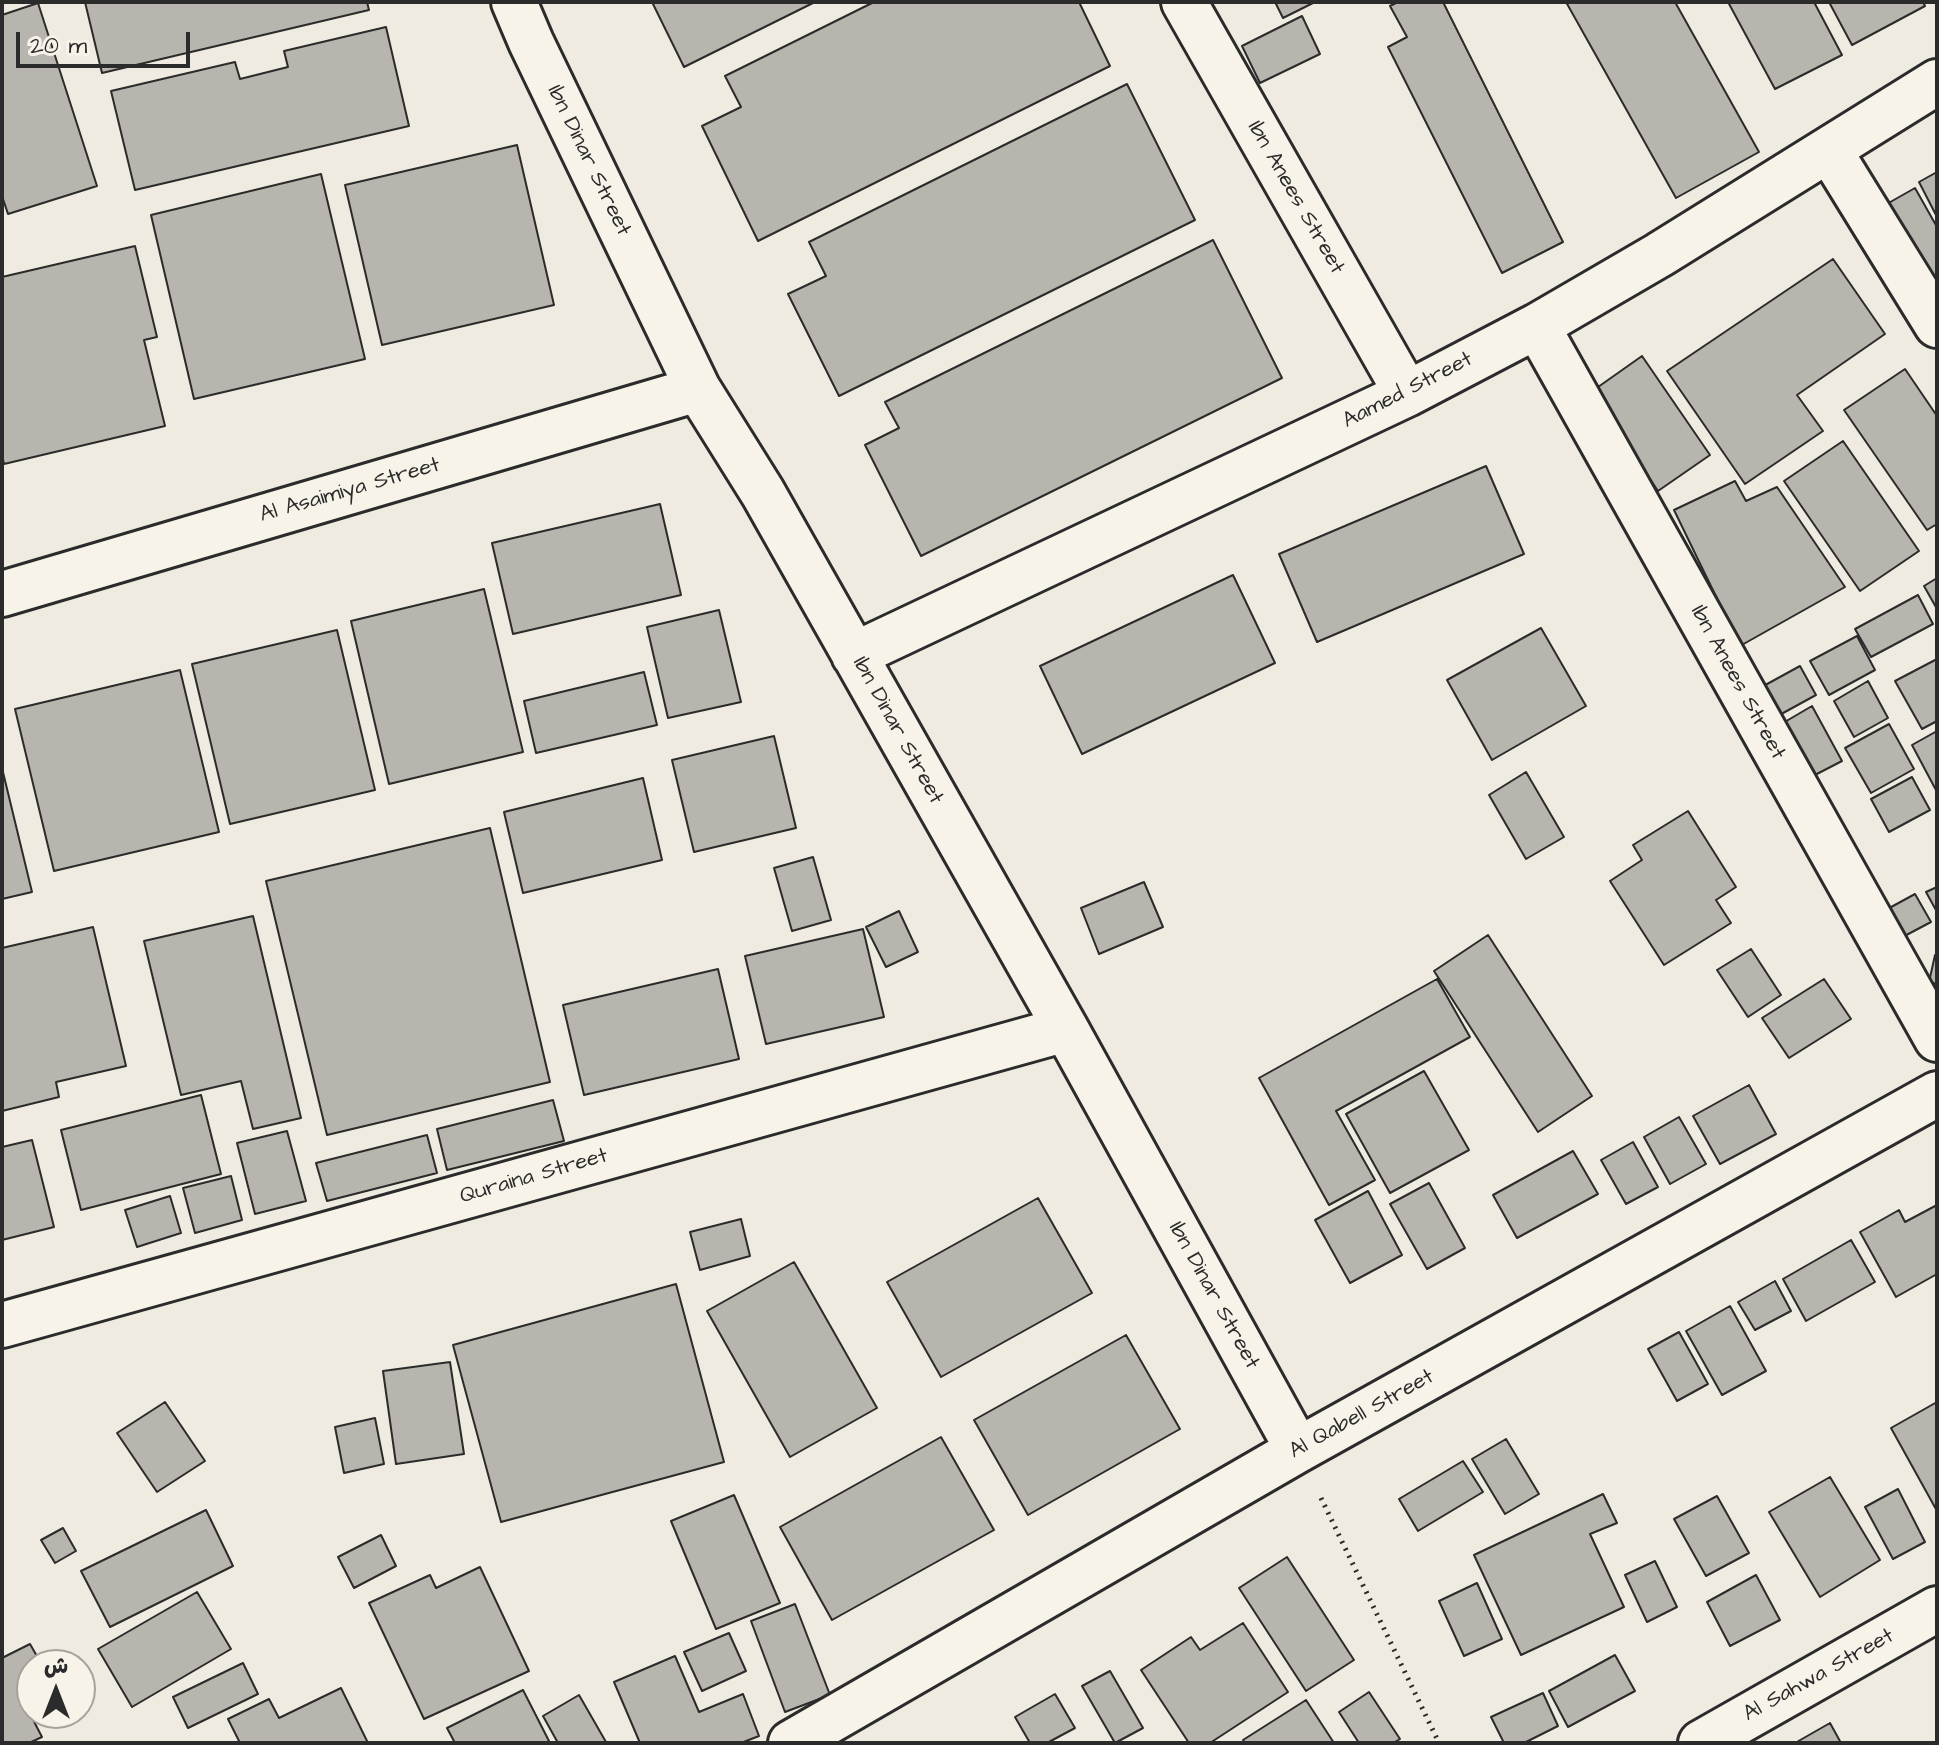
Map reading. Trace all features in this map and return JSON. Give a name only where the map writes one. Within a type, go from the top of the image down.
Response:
[{"type":"street","name":"Ibn Dinar Street","points":[[514,2],[698,389],[763,493],[1066,1029],[1298,1450]]},
{"type":"street","name":"Ibn Anees Street","points":[[1184,2],[1407,394]]},
{"type":"street","name":"Aamed Street","points":[[854,655],[1407,394],[1537,326],[1659,255],[1937,82]]},
{"type":"street","points":[[1829,150],[1937,325]]},
{"type":"street","name":"Ibn Anees Street","points":[[1537,326],[1937,1039]]},
{"type":"street","name":"Al Asaimiya Street","points":[[2,594],[698,389]]},
{"type":"street","name":"Quraina Street","points":[[2,1325],[1066,1029]]},
{"type":"street","name":"Al Qabell Street","points":[[791,1743],[1298,1450],[1937,1094]]},
{"type":"street","name":"Al Sahwa Street","points":[[1701,1743],[1937,1609]]},
{"type":"path","points":[[1298,1450],[1439,1743]]},
{"type":"building","points":[[85,2],[367,2],[369,10],[102,73]]},
{"type":"building","points":[[652,2],[815,2],[684,67]]},
{"type":"building","points":[[874,2],[1079,2],[1110,66],[758,241],[702,126],[741,107],[725,76]]},
{"type":"building","points":[[1275,2],[1315,2],[1283,18]]},
{"type":"building","points":[[1398,2],[1443,2],[1563,242],[1502,273],[1388,47],[1407,37],[1390,6]]},
{"type":"building","points":[[1566,2],[1675,2],[1759,152],[1676,198]]},
{"type":"building","points":[[1728,2],[1814,2],[1842,55],[1775,89]]},
{"type":"building","points":[[1829,2],[1923,2],[1925,6],[1852,45]]},
{"type":"building","points":[[38,3],[97,186],[8,214],[2,196],[2,15]]},
{"type":"building","points":[[1302,16],[1320,54],[1260,83],[1242,46]]},
{"type":"building","points":[[386,27],[409,126],[135,190],[111,91],[235,62],[240,79],[288,67],[284,51]]},
{"type":"building","points":[[1127,84],[1195,220],[839,396],[788,294],[826,276],[809,242]]},
{"type":"building","points":[[517,145],[554,305],[382,345],[345,185]]},
{"type":"building","points":[[1937,172],[1937,217],[1919,182]]},
{"type":"building","points":[[321,174],[365,359],[194,399],[151,215]]},
{"type":"building","points":[[1915,188],[1937,227],[1937,306],[1878,209]]},
{"type":"building","points":[[1213,240],[1282,378],[921,556],[865,445],[899,428],[885,402]]},
{"type":"building","points":[[135,246],[157,337],[144,340],[165,426],[4,464],[2,277]]},
{"type":"building","points":[[1833,259],[1885,334],[1797,395],[1823,431],[1745,484],[1667,371]]},
{"type":"building","points":[[1642,356],[1710,455],[1658,491],[1591,392]]},
{"type":"building","points":[[1905,369],[1937,416],[1937,524],[1927,530],[1844,410]]},
{"type":"building","points":[[1843,441],[1919,551],[1860,591],[1784,481]]},
{"type":"building","points":[[1486,466],[1524,554],[1317,642],[1279,554]]},
{"type":"building","points":[[1735,481],[1746,501],[1777,487],[1845,587],[1740,646],[1674,510]]},
{"type":"building","points":[[660,504],[681,595],[513,634],[492,543]]},
{"type":"building","points":[[1233,575],[1275,663],[1082,754],[1040,666]]},
{"type":"building","points":[[1937,578],[1937,609],[1924,586]]},
{"type":"building","points":[[484,589],[523,752],[389,784],[351,621]]},
{"type":"building","points":[[1918,595],[1933,624],[1871,657],[1855,629]]},
{"type":"building","points":[[719,610],[741,702],[668,718],[647,627]]},
{"type":"building","points":[[1541,628],[1586,706],[1492,760],[1447,680]]},
{"type":"building","points":[[337,630],[375,790],[230,824],[192,664]]},
{"type":"building","points":[[1857,636],[1875,670],[1829,695],[1810,661]]},
{"type":"building","points":[[1937,659],[1937,721],[1922,729],[1895,681]]},
{"type":"building","points":[[1800,666],[1816,695],[1774,718],[1758,689]]},
{"type":"building","points":[[180,670],[219,832],[54,871],[15,709]]},
{"type":"building","points":[[644,672],[657,725],[536,753],[524,701]]},
{"type":"building","points":[[1868,681],[1888,718],[1854,737],[1834,701]]},
{"type":"building","points":[[1812,706],[1842,761],[1813,776],[1783,723]]},
{"type":"building","points":[[1889,724],[1914,769],[1871,793],[1845,748]]},
{"type":"building","points":[[1937,731],[1937,792],[1912,745]]},
{"type":"building","points":[[774,736],[796,828],[694,852],[672,760]]},
{"type":"building","points":[[2,768],[32,892],[2,899]]},
{"type":"building","points":[[1526,772],[1564,837],[1526,859],[1489,795]]},
{"type":"building","points":[[1912,777],[1930,810],[1889,832],[1871,799]]},
{"type":"building","points":[[643,778],[662,860],[523,893],[504,812]]},
{"type":"building","points":[[1688,811],[1736,887],[1716,900],[1731,923],[1664,965],[1610,881],[1642,860],[1633,845]]},
{"type":"building","points":[[490,828],[550,1082],[327,1135],[266,881]]},
{"type":"building","points":[[813,857],[831,920],[792,931],[774,868]]},
{"type":"building","points":[[1144,882],[1163,927],[1099,954],[1081,908]]},
{"type":"building","points":[[1937,887],[1937,912],[1926,892]]},
{"type":"building","points":[[1915,894],[1931,922],[1897,940],[1882,912]]},
{"type":"building","points":[[899,911],[918,952],[886,967],[866,927]]},
{"type":"building","points":[[253,916],[301,1118],[253,1129],[241,1081],[181,1095],[144,941]]},
{"type":"building","points":[[93,927],[126,1066],[56,1082],[59,1097],[2,1111],[2,948]]},
{"type":"building","points":[[863,929],[884,1017],[766,1044],[745,956]]},
{"type":"building","points":[[1488,935],[1592,1096],[1538,1132],[1434,971]]},
{"type":"building","points":[[1751,949],[1781,995],[1748,1017],[1717,970]]},
{"type":"building","points":[[1937,955],[1937,984],[1929,982]]},
{"type":"building","points":[[718,969],[739,1059],[584,1095],[563,1005]]},
{"type":"building","points":[[1437,979],[1470,1037],[1336,1111],[1375,1180],[1329,1205],[1259,1078]]},
{"type":"building","points":[[1824,979],[1851,1019],[1789,1058],[1762,1018]]},
{"type":"building","points":[[1424,1071],[1469,1150],[1390,1193],[1346,1114]]},
{"type":"building","points":[[1749,1085],[1776,1134],[1720,1164],[1693,1116]]},
{"type":"building","points":[[201,1095],[221,1174],[81,1210],[61,1130]]},
{"type":"building","points":[[553,1100],[564,1141],[447,1170],[437,1129]]},
{"type":"building","points":[[1679,1117],[1706,1164],[1670,1184],[1644,1137]]},
{"type":"building","points":[[287,1131],[306,1201],[255,1214],[237,1143]]},
{"type":"building","points":[[427,1135],[437,1173],[327,1201],[316,1163]]},
{"type":"building","points":[[32,1140],[54,1227],[2,1240],[2,1147]]},
{"type":"building","points":[[1633,1142],[1658,1187],[1626,1204],[1601,1160]]},
{"type":"building","points":[[1573,1151],[1598,1194],[1517,1238],[1493,1195]]},
{"type":"building","points":[[231,1176],[242,1220],[195,1233],[183,1188]]},
{"type":"building","points":[[1429,1183],[1465,1248],[1427,1269],[1390,1204]]},
{"type":"building","points":[[1368,1191],[1402,1255],[1350,1283],[1315,1220]]},
{"type":"building","points":[[170,1196],[181,1233],[137,1247],[125,1210]]},
{"type":"building","points":[[1038,1198],[1092,1293],[941,1377],[887,1282]]},
{"type":"building","points":[[1937,1205],[1937,1274],[1896,1297],[1860,1232],[1899,1210],[1905,1222]]},
{"type":"building","points":[[741,1219],[750,1256],[700,1270],[690,1232]]},
{"type":"building","points":[[1851,1240],[1875,1282],[1806,1321],[1783,1279]]},
{"type":"building","points":[[794,1262],[877,1408],[790,1457],[707,1311]]},
{"type":"building","points":[[1775,1281],[1791,1311],[1755,1330],[1738,1302]]},
{"type":"building","points":[[676,1284],[724,1462],[501,1522],[453,1345]]},
{"type":"building","points":[[1730,1306],[1766,1371],[1722,1395],[1686,1331]]},
{"type":"building","points":[[1679,1332],[1708,1384],[1677,1401],[1648,1349]]},
{"type":"building","points":[[1126,1335],[1180,1429],[1028,1515],[974,1420]]},
{"type":"building","points":[[450,1362],[464,1454],[396,1464],[383,1371]]},
{"type":"building","points":[[165,1402],[205,1461],[157,1492],[117,1433]]},
{"type":"building","points":[[1937,1402],[1937,1511],[1891,1428]]},
{"type":"building","points":[[375,1418],[384,1464],[344,1473],[335,1427]]},
{"type":"building","points":[[941,1437],[994,1530],[832,1620],[780,1527]]},
{"type":"building","points":[[1506,1439],[1539,1494],[1505,1514],[1472,1459]]},
{"type":"building","points":[[1463,1461],[1483,1492],[1418,1531],[1399,1499]]},
{"type":"building","points":[[1830,1477],[1880,1560],[1820,1597],[1769,1512]]},
{"type":"building","points":[[1898,1489],[1925,1542],[1893,1559],[1865,1507]]},
{"type":"building","points":[[1603,1494],[1617,1523],[1590,1534],[1624,1607],[1521,1655],[1474,1555]]},
{"type":"building","points":[[734,1495],[780,1603],[716,1629],[671,1521]]},
{"type":"building","points":[[1717,1496],[1749,1553],[1706,1576],[1674,1519]]},
{"type":"building","points":[[206,1510],[233,1566],[110,1627],[81,1571]]},
{"type":"building","points":[[63,1528],[76,1551],[55,1563],[41,1540]]},
{"type":"building","points":[[381,1535],[396,1566],[354,1588],[338,1557]]},
{"type":"building","points":[[1287,1557],[1354,1660],[1306,1691],[1239,1588]]},
{"type":"building","points":[[1655,1561],[1677,1607],[1647,1622],[1625,1575]]},
{"type":"building","points":[[480,1567],[529,1671],[424,1719],[369,1603],[430,1575],[436,1588]]},
{"type":"building","points":[[1756,1575],[1780,1620],[1730,1646],[1707,1602]]},
{"type":"building","points":[[1477,1583],[1502,1639],[1464,1656],[1439,1601]]},
{"type":"building","points":[[197,1592],[231,1649],[132,1707],[98,1649]]},
{"type":"building","points":[[795,1604],[830,1695],[785,1712],[751,1621]]},
{"type":"building","points":[[1243,1623],[1288,1692],[1210,1743],[1189,1743],[1141,1670],[1191,1637],[1200,1650]]},
{"type":"building","points":[[729,1633],[746,1671],[702,1691],[684,1652]]},
{"type":"building","points":[[16,1651],[16,1729],[38,1729],[42,1737],[29,1743],[2,1743],[2,1658]]},
{"type":"building","points":[[1615,1655],[1635,1691],[1568,1727],[1549,1691]]},
{"type":"building","points":[[675,1656],[699,1712],[743,1694],[759,1736],[741,1743],[640,1743],[614,1682]]},
{"type":"building","points":[[243,1663],[258,1694],[188,1728],[173,1697]]},
{"type":"building","points":[[1110,1671],[1143,1728],[1115,1743],[1082,1686]]},
{"type":"building","points":[[341,1688],[368,1743],[240,1743],[228,1719],[269,1699],[279,1718]]},
{"type":"building","points":[[523,1690],[550,1743],[455,1743],[447,1728]]},
{"type":"building","points":[[1369,1692],[1400,1739],[1393,1743],[1359,1743],[1339,1712]]},
{"type":"building","points":[[1543,1693],[1558,1726],[1524,1743],[1504,1743],[1491,1717]]},
{"type":"building","points":[[1055,1694],[1075,1728],[1047,1743],[1030,1743],[1015,1717]]},
{"type":"building","points":[[579,1695],[605,1743],[558,1743],[543,1716]]},
{"type":"building","points":[[1306,1700],[1334,1743],[1245,1743],[1243,1740]]},
{"type":"building","points":[[1830,1723],[1841,1743],[1795,1743]]}]
